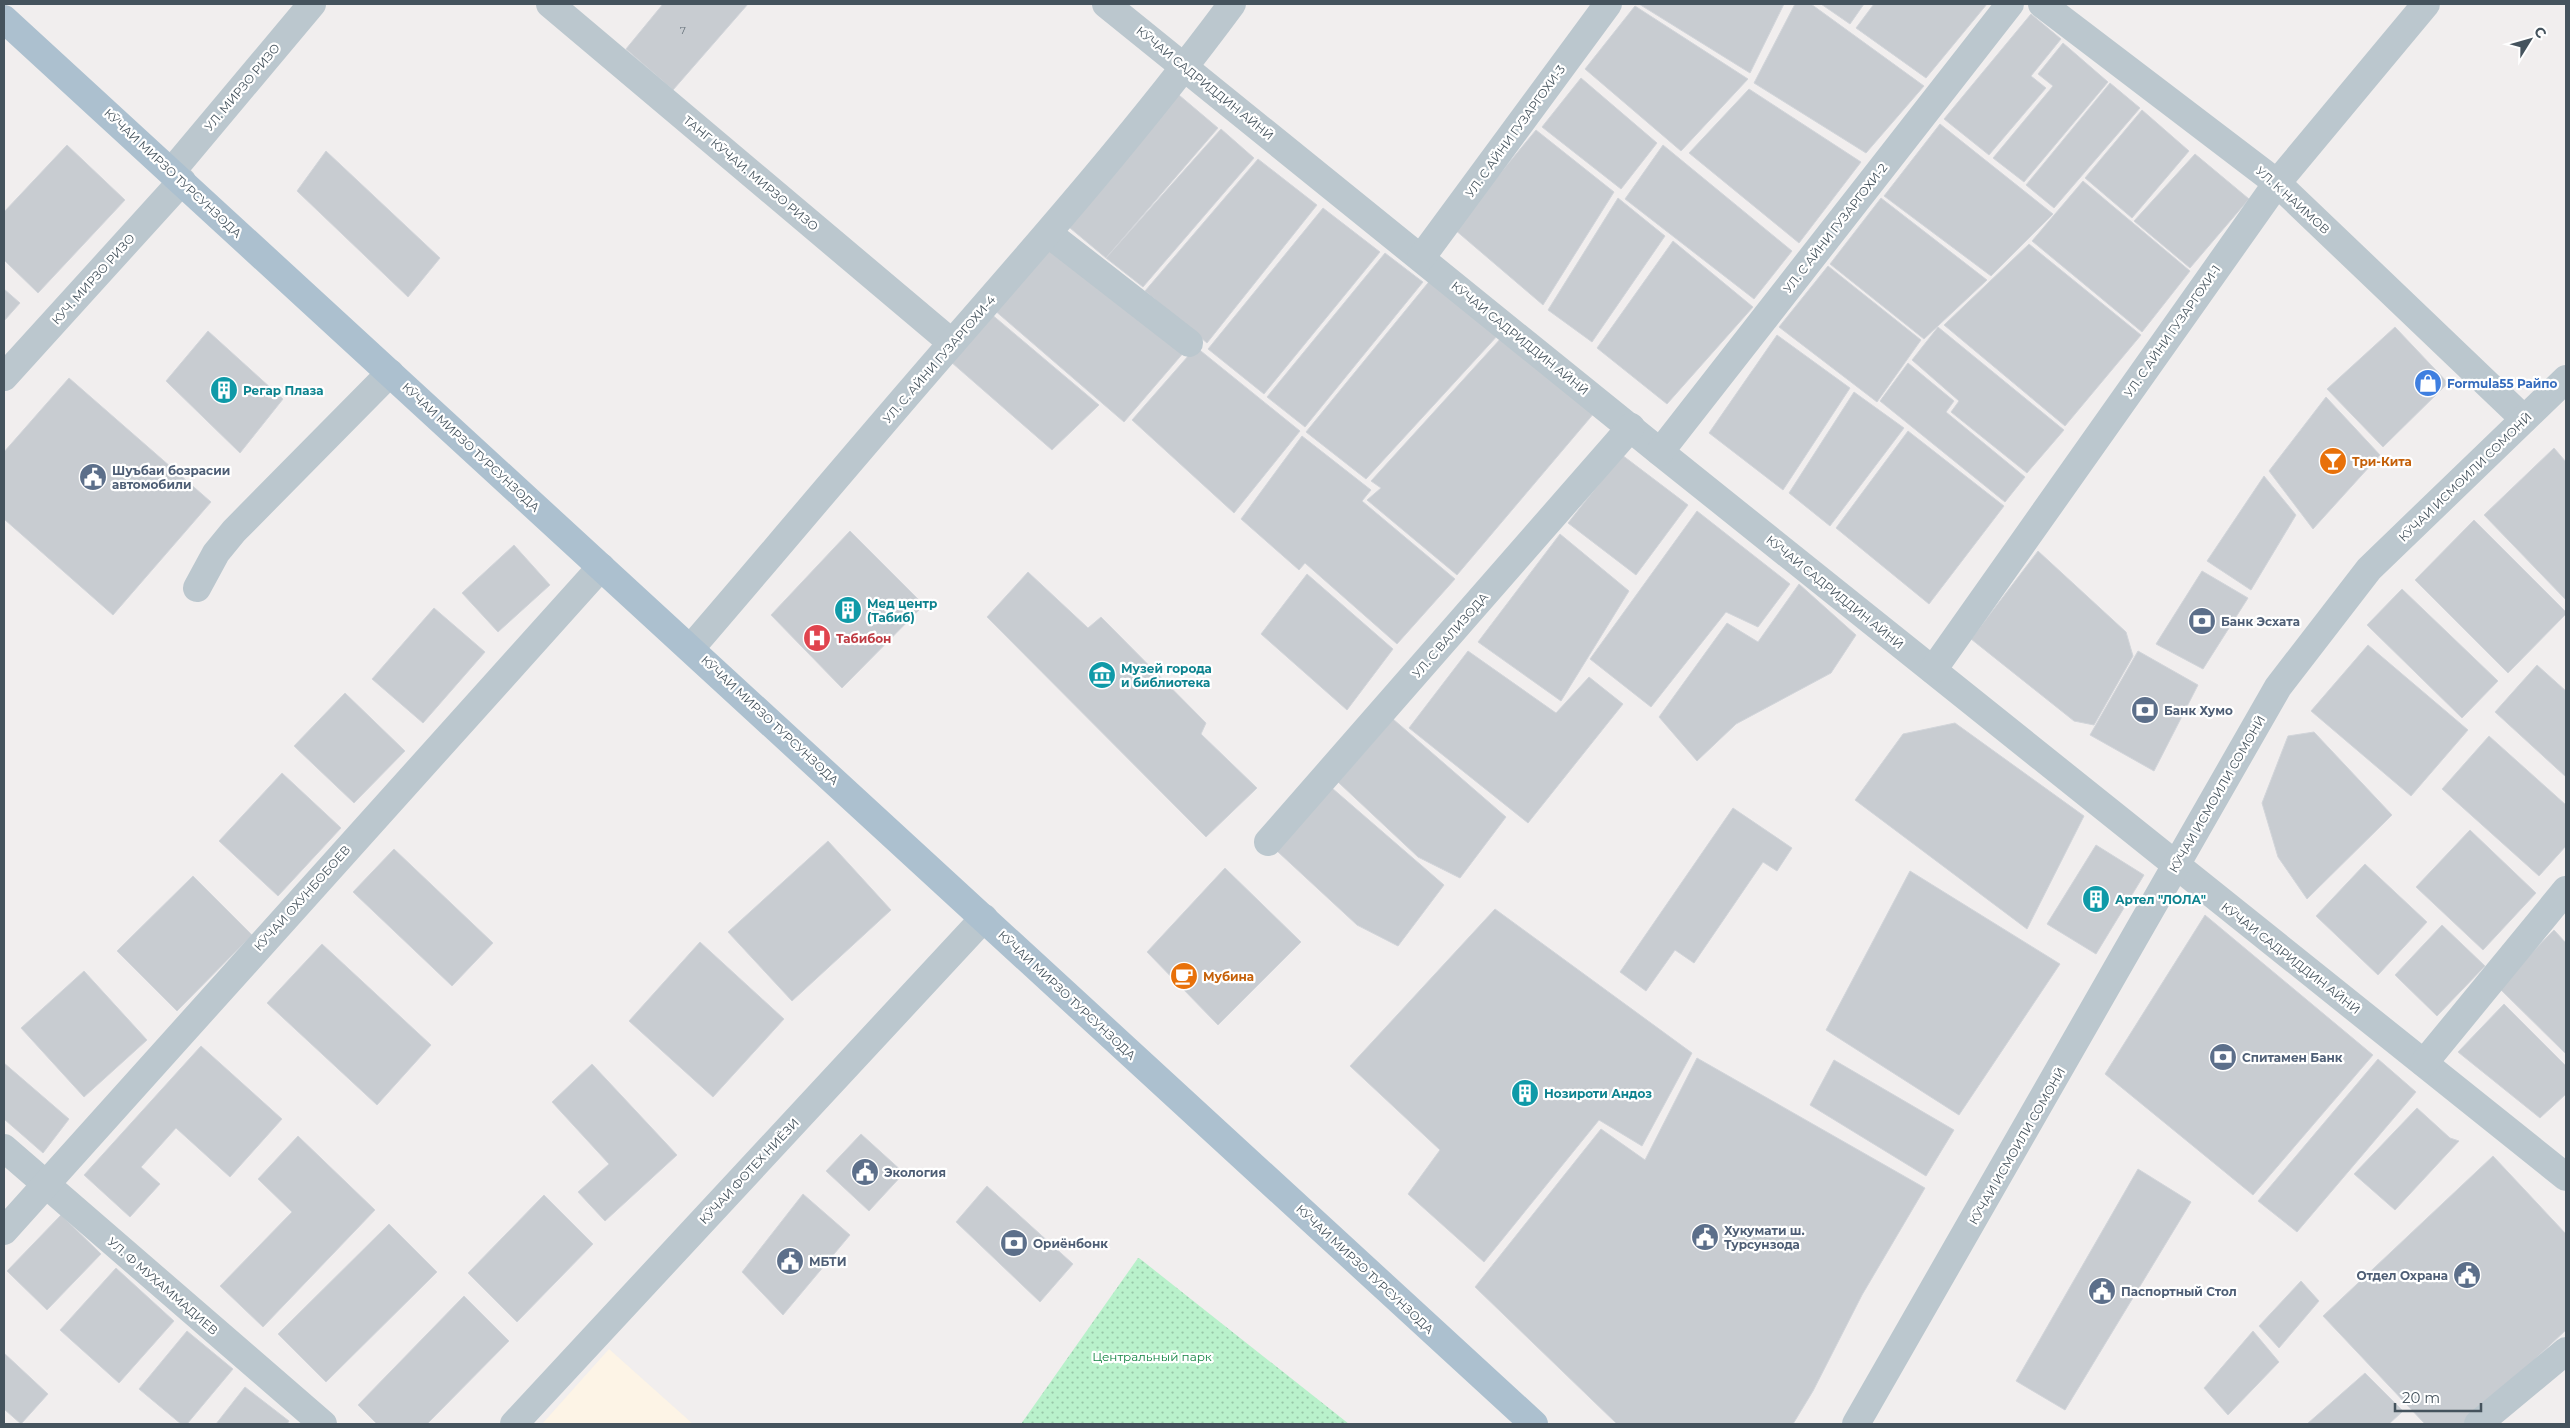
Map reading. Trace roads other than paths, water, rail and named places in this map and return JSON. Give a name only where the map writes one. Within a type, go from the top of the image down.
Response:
[{"type":"main road","name":"КӮЧАИ МИРЗО ТУРСУНЗОДА","points":[[4,19],[177,176],[600,567],[692,648],[1534,1424]]},
{"type":"street","name":"УЛ. МИРЗО РИЗО","points":[[177,176],[312,4]]},
{"type":"street","name":"ТАНГ КӮЧАИ. МИРЗО РИЗО","points":[[550,4],[952,343]]},
{"type":"street","name":"КӮЧАИ САДРИДДИН АЙНӢ","points":[[1106,4],[2176,867],[2566,1177]]},
{"type":"street","name":"УЛ. С. АЙНИ ГУЗАРГОХИ-4","points":[[692,648],[952,343],[1049,234],[1185,67],[1232,4]]},
{"type":"street","name":"УЛ. С АЙНИ ГУЗАРГОХИ-3","points":[[1421,258],[1608,4]]},
{"type":"street","name":"УЛ. С АЙНИ ГУЗАРГОХИ-2","points":[[1660,452],[2010,4]]},
{"type":"street","name":"УЛ. К НАИМОВ","points":[[2042,4],[2277,183],[2524,419]]},
{"type":"street","name":"УЛ. С АЙНИ ГУЗАРГОХИ-1","points":[[1933,670],[2277,183],[2426,4]]},
{"type":"street","name":"КУЧ. МИРЗО РИЗО","points":[[4,377],[177,176]]},
{"type":"street","points":[[1049,234],[1188,343]]},
{"type":"street","points":[[198,588],[216,553],[234,532],[390,373]]},
{"type":"street","name":"КӮЧАИ ИСМОИЛИ СОМОНӢ","points":[[1856,1424],[2278,688],[2369,569],[2566,379]]},
{"type":"street","name":"УЛ. С ВАЛИЗОДА","points":[[1268,842],[1631,427]]},
{"type":"street","name":"КӮЧАИ ОХУНБОБОЕВ","points":[[4,1231],[44,1184],[600,567]]},
{"type":"street","points":[[2424,1063],[2566,890]]},
{"type":"street","name":"КӮЧАИ ФОТЕХ НИЁЗИ","points":[[514,1424],[984,918]]},
{"type":"street","name":"УЛ. Ф МУХАММАДИЕВ","points":[[4,1148],[323,1424]]},
{"type":"street","points":[[2478,1424],[2566,1351]]},
{"type":"place","name":"Formula55 Райпо","points":[[2428,383]]},
{"type":"place","name":"Регар Плаза","points":[[224,390]]},
{"type":"place","name":"Три-Кита","points":[[2333,461]]},
{"type":"place","name":"Шуъбаи бозрасии автомобили","points":[[93,477]]},
{"type":"place","name":"Мед центр (Табиб)","points":[[848,610]]},
{"type":"place","name":"Банк Эсхата","points":[[2202,621]]},
{"type":"place","name":"Табибон","points":[[817,638]]},
{"type":"place","name":"Музей города и библиотека","points":[[1102,675]]},
{"type":"place","name":"Банк Хумо","points":[[2145,710]]},
{"type":"place","name":"Артел \"ЛОЛА\"","points":[[2096,899]]},
{"type":"place","name":"Мубина","points":[[1184,976]]},
{"type":"place","name":"Спитамен Банк","points":[[2223,1057]]},
{"type":"place","name":"Нозироти Андоз","points":[[1525,1093]]},
{"type":"place","name":"Экология","points":[[865,1172]]},
{"type":"place","name":"Хукумати ш. Турсунзода","points":[[1705,1237]]},
{"type":"place","name":"Ориёнбонк","points":[[1014,1243]]},
{"type":"place","name":"МБТИ","points":[[790,1261]]},
{"type":"place","name":"Отдел Охрана","points":[[2467,1275]]},
{"type":"place","name":"Паспортный Стол","points":[[2102,1291]]},
{"type":"park label","name":"Центральный парк","points":[[1152,1356]]}]
